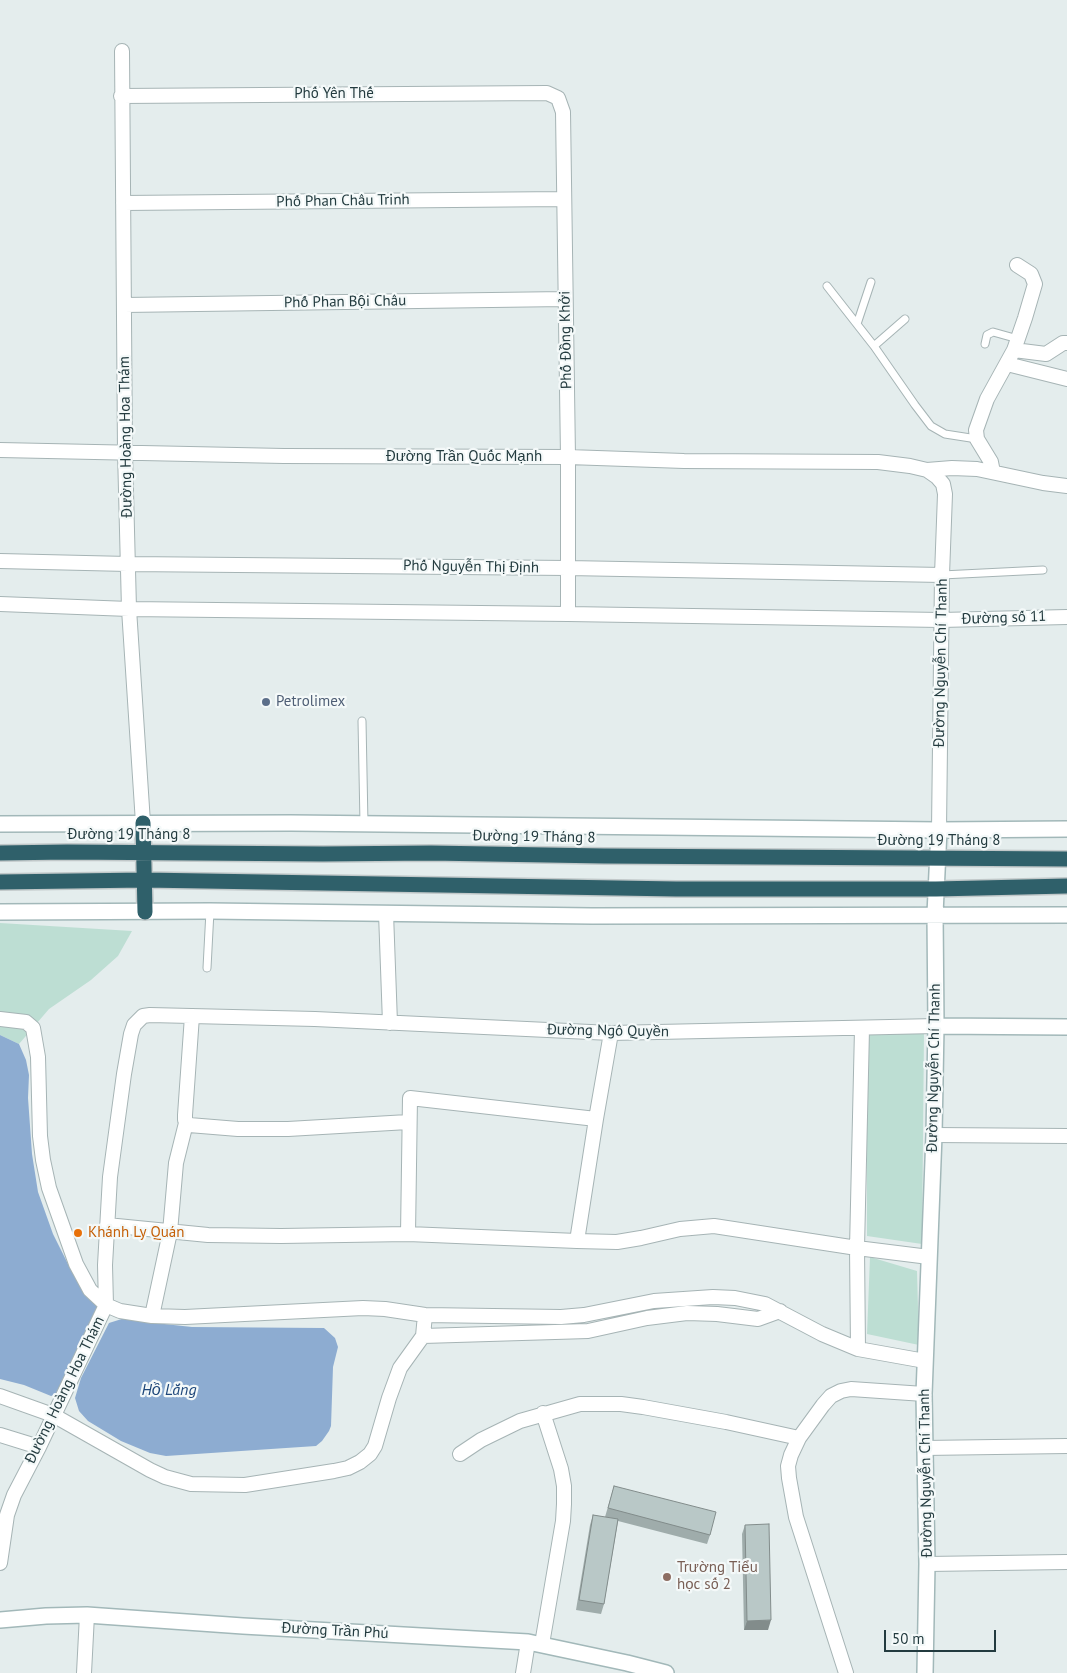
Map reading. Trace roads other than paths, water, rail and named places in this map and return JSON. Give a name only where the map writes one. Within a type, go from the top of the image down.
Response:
[{"type":"highway","points":[[143,823],[145,912]]},
{"type":"highway","name":"Đường 19 Tháng 8","points":[[0,853],[430,853],[1067,859]]},
{"type":"highway","points":[[0,882],[145,880],[676,889],[936,889],[1067,886]]},
{"type":"street","name":"Đường Hoàng Hoa Thám","points":[[122,51],[124,452],[129,609],[143,823]]},
{"type":"street","name":"Phố Yên Thế","points":[[121,96],[547,93],[558,98],[562,112]]},
{"type":"street","name":"Phố Đồng Khởi","points":[[562,112],[568,457],[568,614]]},
{"type":"street","name":"Phố Phan Châu Trinh","points":[[123,203],[564,199]]},
{"type":"street","points":[[993,472],[991,462],[977,439],[976,430],[993,387],[1016,344],[1034,284],[1031,274],[1017,266]]},
{"type":"street","name":"Phố Phan Bội Châu","points":[[124,305],[565,299]]},
{"type":"street","points":[[1016,344],[1046,354],[1063,343],[1067,343]]},
{"type":"street","points":[[1007,364],[1060,378],[1067,389]]},
{"type":"street","name":"Đường Trần Quốc Mạnh","points":[[0,450],[284,456],[568,457],[684,461],[878,462],[927,470],[965,468],[1067,486]]},
{"type":"street","name":"Đường Nguyễn Chí Thanh","points":[[925,1673],[927,1564],[924,1394],[934,1135],[936,1026],[935,914],[939,830],[941,620],[945,494],[943,484],[927,470]]},
{"type":"street","name":"Phố Nguyễn Thị Định","points":[[0,561],[942,575]]},
{"type":"street","points":[[0,604],[129,609],[941,620]]},
{"type":"street","name":"Đường số 11","points":[[941,620],[1067,616]]},
{"type":"street","name":"Đường 19 Tháng 8","points":[[0,824],[292,823],[939,830],[1067,829]]},
{"type":"street","points":[[0,912],[210,911],[592,916],[1067,915]]},
{"type":"street","points":[[386,913],[390,1023]]},
{"type":"street","name":"Đường Hoàng Hoa Thám","points":[[0,1564],[7,1515],[14,1495],[39,1447],[106,1305],[107,1225],[110,1178],[124,1074],[134,1025],[138,1019],[150,1014]]},
{"type":"street","name":"Đường Ngô Quyền","points":[[150,1014],[611,1033],[936,1026],[1067,1027]]},
{"type":"street","points":[[152,1316],[170,1232],[176,1163],[186,1123],[192,1016]]},
{"type":"street","points":[[0,1019],[26,1022],[35,1034],[39,1076],[41,1144],[49,1188],[76,1264],[90,1290],[106,1305],[120,1311],[152,1316],[185,1317],[363,1308],[404,1311],[425,1315],[561,1317],[584,1315],[654,1301],[713,1297],[750,1300],[780,1311],[822,1334],[858,1349],[925,1361]]},
{"type":"street","points":[[858,1349],[857,1248],[862,1029]]},
{"type":"street","points":[[577,1241],[611,1033]]},
{"type":"street","points":[[408,1234],[408,1122],[410,1098],[596,1119]]},
{"type":"street","points":[[186,1123],[192,1126],[238,1129],[336,1127],[408,1122]]},
{"type":"street","points":[[934,1135],[1067,1136]]},
{"type":"street","points":[[107,1225],[170,1232],[240,1236],[408,1234],[617,1242],[680,1229],[714,1226],[929,1257]]},
{"type":"street","points":[[423,1336],[588,1331],[647,1318],[687,1313],[718,1314],[758,1319],[780,1311]]},
{"type":"street","points":[[0,1396],[54,1415],[150,1470],[165,1477],[191,1484],[245,1485],[334,1472],[360,1462],[370,1454],[375,1446],[400,1368],[423,1336],[425,1315]]},
{"type":"street","points":[[846,1673],[804,1543],[791,1495],[788,1466],[791,1455],[799,1438],[823,1404],[831,1396],[841,1391],[851,1389],[924,1394]]},
{"type":"street","points":[[460,1454],[500,1430],[520,1421],[580,1404],[621,1404],[726,1422],[799,1438]]},
{"type":"street","points":[[523,1673],[535,1643],[560,1540],[564,1504],[564,1486],[561,1469],[543,1413]]},
{"type":"street","points":[[0,1435],[39,1447]]},
{"type":"street","points":[[924,1448],[1067,1446]]},
{"type":"street","points":[[927,1564],[1067,1562]]},
{"type":"street","name":"Đường Trần Phú","points":[[0,1620],[46,1616],[87,1616],[535,1643],[666,1673]]},
{"type":"street","points":[[84,1673],[87,1616]]},
{"type":"lane","points":[[857,324],[871,282]]},
{"type":"lane","points":[[827,286],[874,346],[914,405],[931,426],[945,434],[977,439]]},
{"type":"lane","points":[[874,346],[905,319]]},
{"type":"lane","points":[[985,344],[987,335],[993,332],[1016,344]]},
{"type":"lane","points":[[942,575],[1043,570]]},
{"type":"lane","points":[[362,721],[364,825]]},
{"type":"lane","points":[[207,968],[210,911]]},
{"type":"water","points":[[0,1035],[19,1044],[26,1060],[29,1075],[28,1098],[32,1154],[38,1192],[53,1234],[72,1272],[86,1294],[97,1302],[98,1309],[61,1393],[51,1396],[24,1385],[0,1379]]},
{"type":"water","name":"Hồ Lắng","points":[[128,1317],[146,1322],[192,1327],[324,1328],[335,1338],[338,1347],[333,1367],[331,1426],[329,1431],[316,1446],[166,1456],[150,1453],[121,1441],[88,1421],[79,1411],[75,1398],[81,1378],[109,1323]]},
{"type":"place","name":"Petrolimex","points":[[266,702]]},
{"type":"place","name":"Khánh Ly Quán","points":[[78,1233]]},
{"type":"place","name":"Trường Tiểu học số 2","points":[[667,1577]]}]
